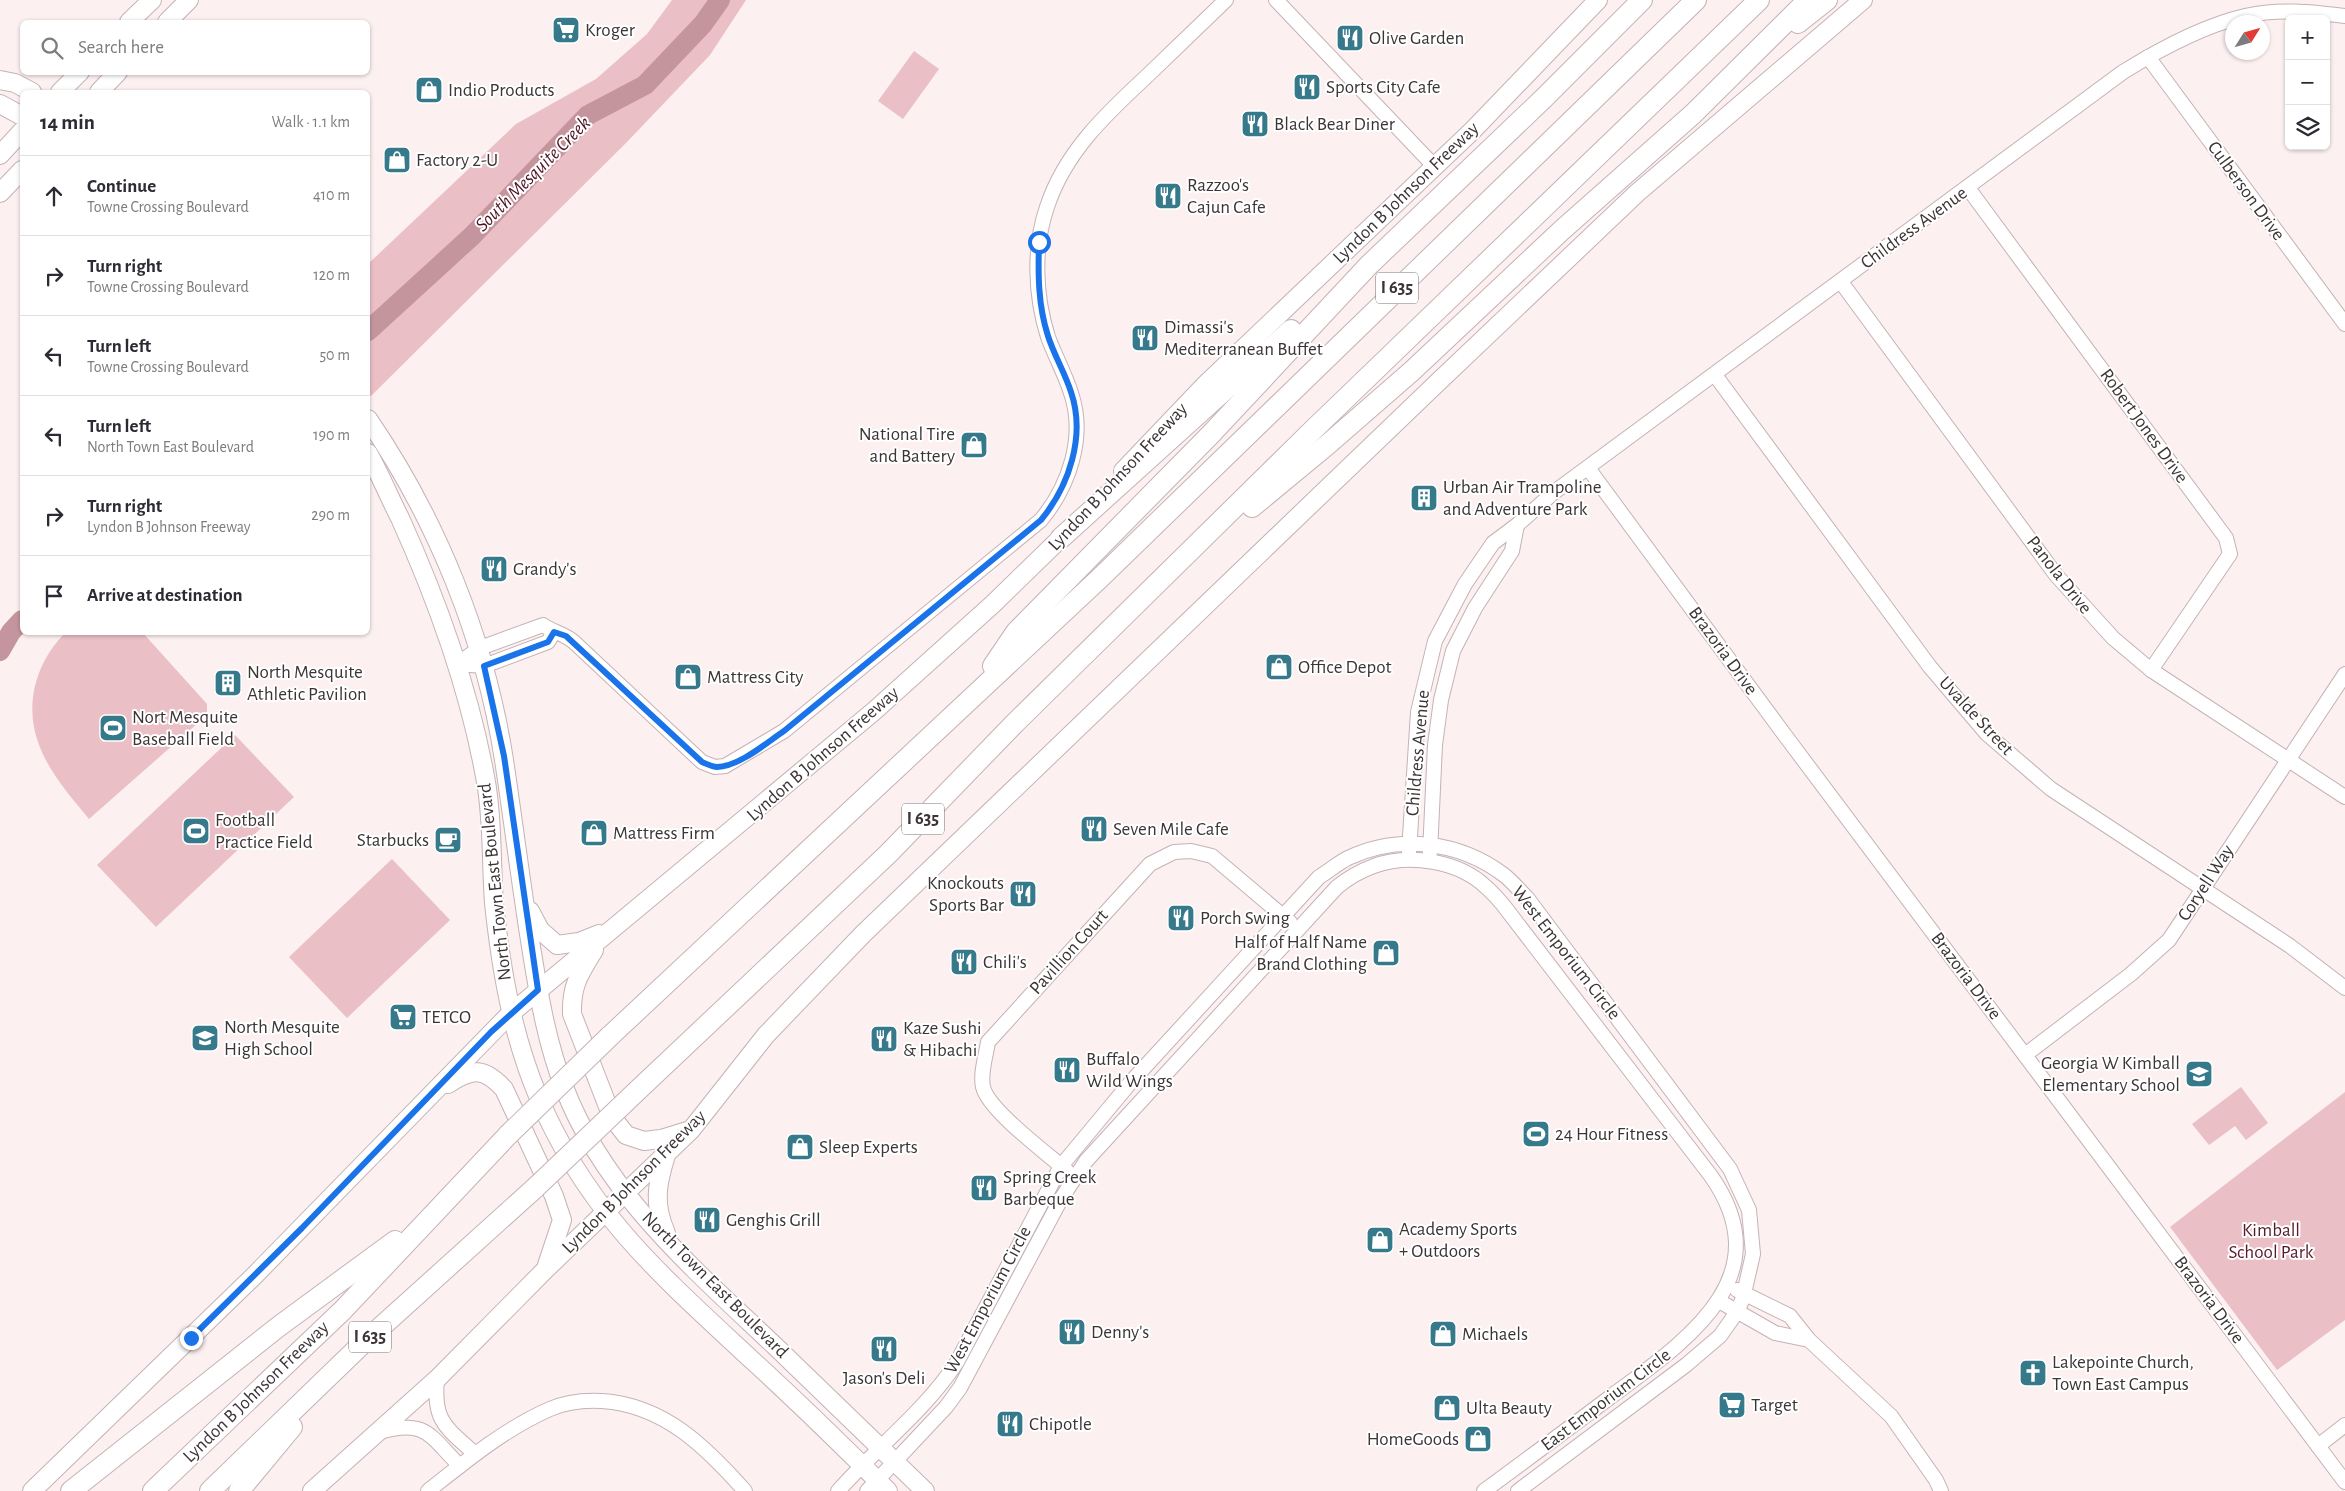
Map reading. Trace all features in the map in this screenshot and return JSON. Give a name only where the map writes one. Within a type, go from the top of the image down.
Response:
[{"type":"highway","points":[[970,700],[1016,632],[1212,433],[1369,264],[1544,98],[1642,0]]},
{"type":"highway","name":"Lyndon B Johnson Freeway","points":[[153,1491],[343,1310],[508,1135],[610,1036],[1100,578],[1696,0]]},
{"type":"highway","name":"Lyndon B Johnson Freeway","points":[[210,1491],[361,1345],[536,1188],[888,854],[1015,724],[1314,429],[1759,0]]},
{"type":"highway","points":[[1201,541],[1249,509],[1327,445],[1412,371],[1562,230],[1693,114],[1808,0]]},
{"type":"highway","points":[[1763,46],[1804,20],[1827,0]]},
{"type":"highway","points":[[1061,538],[1287,334],[1346,288]]},
{"type":"highway","points":[[71,1491],[278,1327],[439,1208]]},
{"type":"highway","points":[[239,1491],[296,1424],[329,1377]]},
{"type":"main road","points":[[131,20],[152,0]]},
{"type":"main road","points":[[169,20],[189,0]]},
{"type":"main road","name":"Lyndon B Johnson Freeway","points":[[32,1491],[254,1276],[510,1014],[873,712],[993,604],[1061,538],[1206,384],[1436,167],[1598,0]]},
{"type":"main road","name":"Lyndon B Johnson Freeway","points":[[312,1491],[437,1379],[546,1268],[691,1130],[766,1035],[864,934],[1630,200],[1862,0]]},
{"type":"main road","points":[[62,90],[77,75]]},
{"type":"main road","points":[[101,90],[115,75]]},
{"type":"main road","points":[[0,80],[15,83],[28,90]]},
{"type":"main road","points":[[0,104],[20,115]]},
{"type":"main road","points":[[0,155],[20,133]]},
{"type":"main road","points":[[0,193],[20,172]]},
{"type":"main road","name":"North Town East Boulevard","points":[[370,422],[398,465],[427,518],[480,648],[504,756],[538,990],[564,1088],[592,1145],[624,1193],[672,1245],[925,1491]]},
{"type":"main road","name":"North Town East Boulevard","points":[[370,457],[422,569],[457,664],[487,784],[494,903],[510,1014],[537,1095],[557,1138],[583,1183],[604,1213],[652,1268],[783,1389],[861,1465],[877,1487]]},
{"type":"main road","points":[[405,530],[427,518]]},
{"type":"main road","points":[[523,896],[540,930],[557,945],[579,942],[615,927]]},
{"type":"main road","points":[[601,939],[576,981],[572,996],[572,1014],[612,1117],[626,1135],[644,1142],[691,1130]]},
{"type":"main road","points":[[426,1099],[464,1073],[483,1072],[493,1077],[504,1089],[554,1196],[562,1220],[546,1268]]},
{"type":"main road","points":[[666,1153],[658,1179],[658,1216],[672,1245]]},
{"type":"street","points":[[457,664],[480,648],[543,625],[574,642],[702,762],[715,767],[725,766],[784,731],[1041,520],[1062,492],[1073,455],[1076,436],[1076,414],[1072,394],[1049,338],[1038,287],[1039,242],[1046,207],[1066,165],[1090,132],[1226,0]]},
{"type":"street","points":[[1276,0],[1436,167]]},
{"type":"street","name":"Childress Avenue","points":[[1409,861],[1418,712],[1435,641],[1464,584],[1492,543],[1517,526],[1553,493],[2123,72],[2148,57],[2213,26],[2246,15],[2284,11],[2345,16]]},
{"type":"street","name":"Culberson Drive","points":[[2148,57],[2345,324]]},
{"type":"street","name":"Robert Jones Drive","points":[[1968,188],[2226,538],[2230,554],[2151,670]]},
{"type":"street","name":"Panola Drive","points":[[1841,282],[2056,575],[2113,638],[2151,670],[2290,759],[2345,797]]},
{"type":"street","name":"Uvalde Street","points":[[1715,375],[1930,667],[1987,734],[2051,789],[2290,946],[2345,988]]},
{"type":"street","name":"Brazoria Drive","points":[[1588,468],[2345,1482]]},
{"type":"street","name":"Childress Avenue","points":[[1430,861],[1435,745],[1441,703],[1453,651],[1475,608],[1512,551],[1517,526]]},
{"type":"street","points":[[457,664],[484,666],[548,642],[554,632]]},
{"type":"street","name":"Coryell Way","points":[[2025,1054],[2131,974],[2169,940],[2345,674]]},
{"type":"street","points":[[1421,698],[1441,703]]},
{"type":"street","name":"West Emporium Circle","points":[[838,1491],[861,1465],[941,1386],[957,1362],[1061,1166],[1170,1040],[1319,877],[1347,859],[1378,847],[1410,843],[1445,846],[1476,858],[1504,876],[1528,899],[1730,1169],[1749,1210],[1753,1254],[1744,1294],[1737,1312]]},
{"type":"street","name":"Pavillion Court","points":[[1075,1178],[993,1105],[983,1088],[982,1075],[988,1042],[1150,864],[1174,852],[1191,851],[1212,856],[1298,928]]},
{"type":"street","name":"West Emporium Circle","points":[[877,1487],[895,1462],[956,1395],[976,1362],[1061,1199],[1086,1161],[1337,886],[1354,874],[1375,865],[1409,861],[1430,861],[1451,866],[1486,886],[1507,910],[1722,1192],[1729,1208],[1736,1245],[1733,1268],[1719,1301]]},
{"type":"street","points":[[1582,1008],[1600,995]]},
{"type":"street","points":[[1170,1040],[1186,1052]]},
{"type":"street","points":[[1669,1121],[1685,1109]]},
{"type":"street","points":[[1726,1284],[1790,1316],[1809,1340],[1891,1416],[1936,1480],[1941,1491]]},
{"type":"street","points":[[992,1294],[1008,1302]]},
{"type":"street","points":[[1719,1301],[1775,1333],[1809,1340]]},
{"type":"street","name":"East Emporium Circle","points":[[1484,1491],[1673,1350],[1714,1309],[1719,1301]]},
{"type":"street","name":"East Emporium Circle","points":[[1518,1491],[1720,1336],[1737,1312]]},
{"type":"street","points":[[437,1379],[435,1402],[440,1418],[475,1454]]},
{"type":"street","points":[[1609,1398],[1620,1414]]},
{"type":"street","points":[[428,1491],[475,1454],[551,1409],[590,1401],[634,1405],[681,1428],[699,1442],[745,1491]]},
{"type":"street","points":[[2318,1446],[2345,1425]]},
{"type":"street","points":[[379,1432],[402,1426],[419,1427],[460,1466]]},
{"type":"green space","points":[[672,0],[746,0],[710,55],[626,143],[371,396],[370,262],[516,124],[596,79],[647,34]]},
{"type":"green space","points":[[914,51],[939,69],[903,119],[878,101]]},
{"type":"green space","name":"Nort Mesquite Baseball Field","points":[[63,635],[145,635],[207,704],[207,715],[89,819],[60,783],[42,753],[34,727],[32,712],[36,683],[40,670],[55,644]]},
{"type":"green space","name":"Football Practice Field","points":[[235,735],[294,797],[156,927],[97,865]]},
{"type":"green space","points":[[392,859],[450,920],[347,1018],[289,957]]},
{"type":"green space","points":[[2241,1087],[2268,1123],[2246,1140],[2235,1126],[2209,1145],[2192,1124]]},
{"type":"green space","name":"Kimball School Park","points":[[2345,1092],[2345,1320],[2277,1370],[2170,1227]]},
{"type":"waterway","name":"South Mesquite Creek","points":[[370,329],[472,236],[588,115],[645,85],[703,24],[720,0]]},
{"type":"waterway","name":"South Mesquite Creek","points":[[0,651],[11,632],[20,622]]},
{"type":"place","name":"Kroger","points":[[566,30]]},
{"type":"place","name":"Olive Garden","points":[[1350,38]]},
{"type":"place","name":"Sports City Cafe","points":[[1307,87]]},
{"type":"place","name":"Indio Products","points":[[429,90]]},
{"type":"place","name":"Black Bear Diner","points":[[1255,124]]},
{"type":"place","name":"Factory 2-U","points":[[397,160]]},
{"type":"place","name":"Razzoo's Cajun Cafe","points":[[1168,196]]},
{"type":"place","name":"Dimassi's Mediterranean Buffet","points":[[1145,338]]},
{"type":"place","name":"National Tire and Battery","points":[[974,445]]},
{"type":"place","name":"Urban Air Trampoline and Adventure Park","points":[[1424,498]]},
{"type":"place","name":"Grandy's","points":[[494,569]]},
{"type":"place","name":"Office Depot","points":[[1279,667]]},
{"type":"place","name":"Mattress City","points":[[688,677]]},
{"type":"place","name":"North Mesquite Athletic Pavilion","points":[[228,683]]},
{"type":"place","name":"Nort Mesquite Baseball Field","points":[[113,728]]},
{"type":"place","name":"Seven Mile Cafe","points":[[1094,829]]},
{"type":"place","name":"Football Practice Field","points":[[196,831]]},
{"type":"place","name":"Mattress Firm","points":[[594,833]]},
{"type":"place","name":"Starbucks","points":[[448,840]]},
{"type":"place","name":"Knockouts Sports Bar","points":[[1023,894]]},
{"type":"place","name":"Porch Swing","points":[[1181,918]]},
{"type":"place","name":"Half of Half Name Brand Clothing","points":[[1386,953]]},
{"type":"place","name":"Chili's","points":[[964,962]]},
{"type":"place","name":"TETCO","points":[[403,1017]]},
{"type":"place","name":"North Mesquite High School","points":[[205,1038]]},
{"type":"place","name":"Kaze Sushi & Hibachi","points":[[884,1039]]},
{"type":"place","name":"Buffalo Wild Wings","points":[[1067,1070]]},
{"type":"place","name":"Georgia W Kimball Elementary School","points":[[2199,1074]]},
{"type":"place","name":"24 Hour Fitness","points":[[1536,1134]]},
{"type":"place","name":"Sleep Experts","points":[[800,1147]]},
{"type":"place","name":"Spring Creek Barbeque","points":[[984,1188]]},
{"type":"place","name":"Genghis Grill","points":[[707,1220]]},
{"type":"place","name":"Academy Sports + Outdoors","points":[[1380,1240]]},
{"type":"place","name":"Denny's","points":[[1072,1332]]},
{"type":"place","name":"Michaels","points":[[1443,1334]]},
{"type":"place","name":"Jason's Deli","points":[[884,1349]]},
{"type":"place","name":"Lakepointe Church, Town East Campus","points":[[2033,1373]]},
{"type":"place","name":"Target","points":[[1732,1405]]},
{"type":"place","name":"Ulta Beauty","points":[[1447,1408]]},
{"type":"place","name":"Chipotle","points":[[1010,1424]]},
{"type":"place","name":"HomeGoods","points":[[1478,1439]]},
{"type":"route","points":[[191,1338],[378,1151],[491,1032],[538,990],[504,756],[484,666],[548,642],[554,632],[566,636],[702,762],[715,767],[725,766],[739,759],[784,731],[1041,520],[1062,492],[1073,455],[1076,436],[1076,414],[1072,394],[1049,338],[1044,319],[1037,280],[1039,242]]}]
